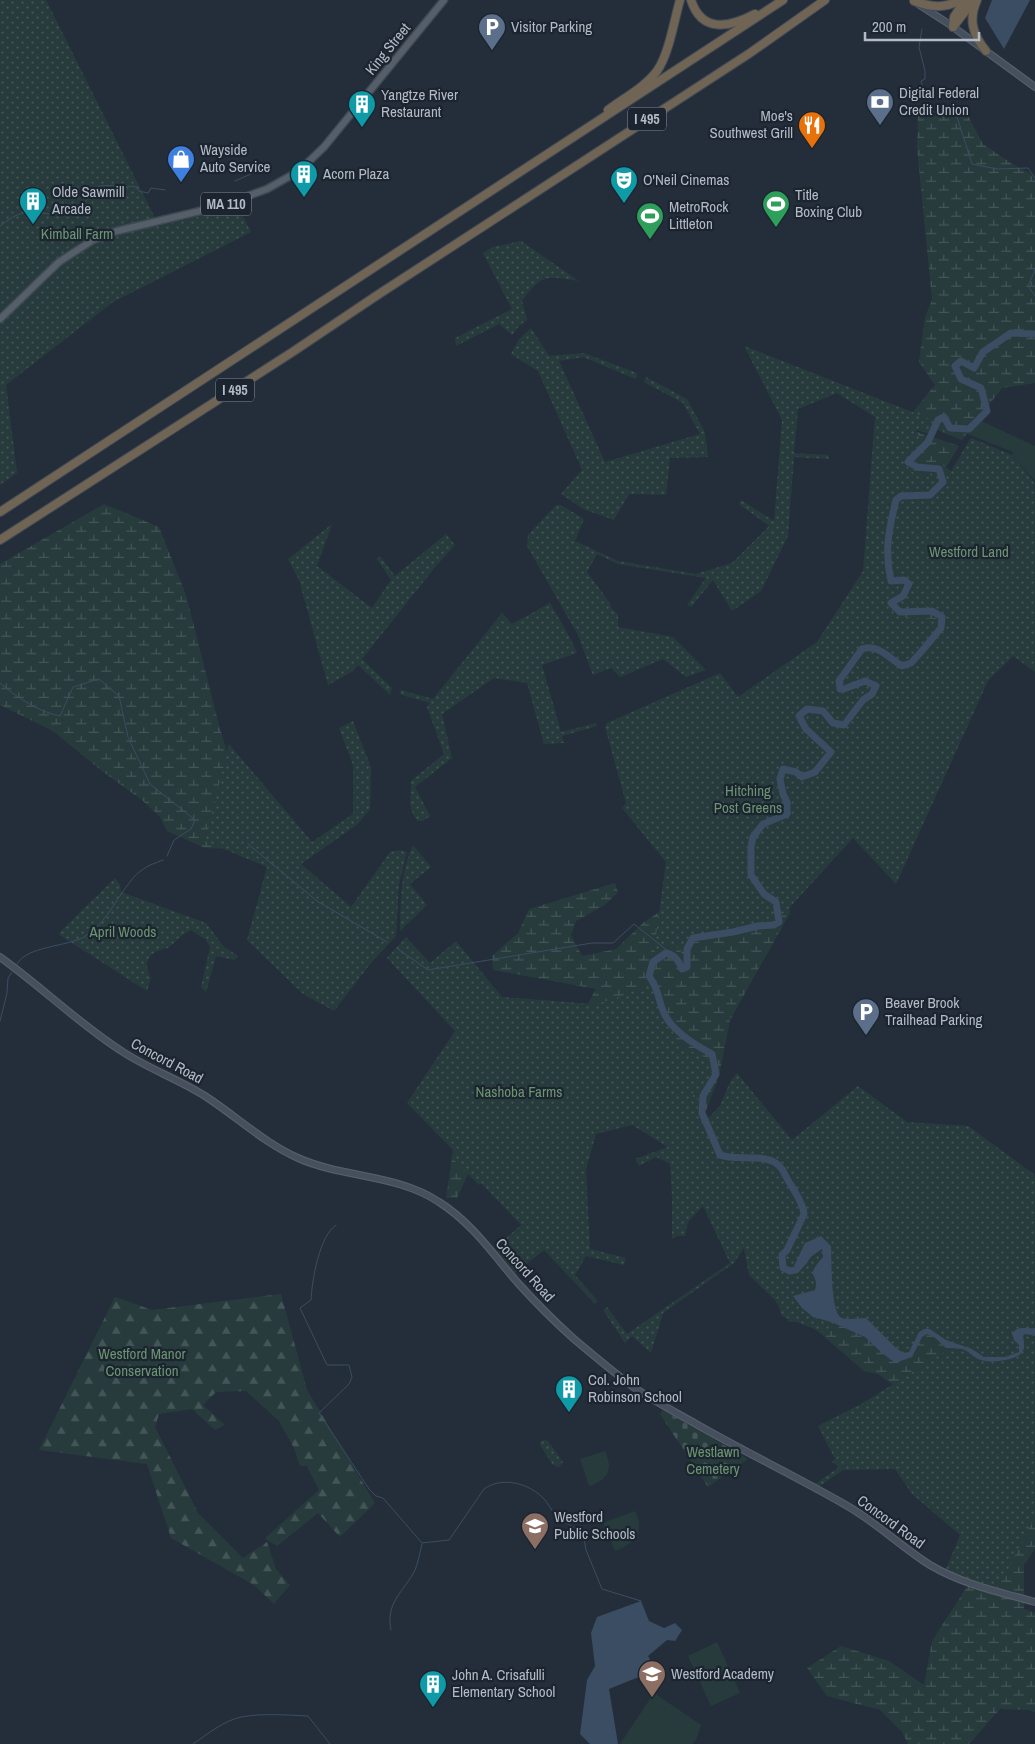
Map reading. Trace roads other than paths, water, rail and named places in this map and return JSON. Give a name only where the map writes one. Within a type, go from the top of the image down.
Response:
[{"type":"highway","points":[[544,158],[635,90],[657,70],[664,56],[680,0]]},
{"type":"highway","points":[[691,0],[704,20],[714,25],[722,26],[748,17],[778,0]]},
{"type":"highway","name":"I 495","points":[[0,512],[783,0]]},
{"type":"highway","name":"I 495","points":[[0,540],[294,351],[750,52],[825,0]]},
{"type":"highway","points":[[912,1],[923,5],[939,7],[953,4],[960,0]]},
{"type":"highway","points":[[953,27],[954,17],[965,0]]},
{"type":"highway","points":[[953,27],[975,0]]},
{"type":"highway","points":[[975,0],[972,15],[973,31],[986,51]]},
{"type":"main road","name":"King Street","points":[[0,319],[59,262],[93,240],[117,231],[216,208],[247,197],[278,184],[312,160],[444,0]]},
{"type":"main road","points":[[912,1],[953,27],[1035,87]]},
{"type":"main road","name":"Concord Road","points":[[0,957],[55,1002],[116,1047],[146,1066],[191,1087],[280,1149],[310,1162],[402,1185],[424,1193],[442,1204],[476,1234],[544,1311],[608,1366],[654,1400],[746,1453],[861,1513],[924,1560],[952,1577],[1035,1602]]},
{"type":"water","points":[[992,0],[1030,0],[1004,49],[985,18]]},
{"type":"water","points":[[821,1236],[831,1246],[835,1307],[838,1314],[844,1319],[866,1318],[903,1353],[909,1352],[919,1332],[924,1329],[930,1329],[946,1340],[972,1349],[984,1357],[1005,1357],[1019,1352],[1019,1345],[1014,1340],[1012,1334],[1017,1329],[1035,1328],[1035,1336],[1025,1334],[1023,1336],[1024,1349],[1015,1357],[1002,1361],[982,1361],[962,1349],[946,1348],[934,1337],[927,1334],[922,1337],[912,1357],[895,1363],[865,1337],[831,1322],[813,1317],[802,1308],[793,1296],[815,1290],[816,1281],[813,1273],[823,1257],[822,1249],[812,1256],[801,1269],[794,1266],[805,1243]]},
{"type":"water","points":[[641,1601],[649,1621],[664,1628],[675,1623],[682,1630],[675,1641],[667,1640],[648,1656],[656,1670],[609,1689],[618,1744],[590,1744],[580,1734],[587,1680],[595,1666],[591,1633],[597,1617]]},
{"type":"waterway","points":[[922,29],[919,47],[925,79],[921,81],[923,88],[928,94]]},
{"type":"waterway","points":[[930,110],[940,115],[957,117],[972,164],[997,169],[1028,168],[1035,178]]},
{"type":"waterway","points":[[235,181],[258,171],[268,164]]},
{"type":"waterway","points":[[0,226],[20,214],[33,212],[61,214],[74,211],[99,186],[120,185]]},
{"type":"waterway","points":[[129,186],[148,193],[151,188],[165,190]]},
{"type":"waterway","points":[[1035,270],[1028,286],[1035,296]]},
{"type":"waterway","points":[[804,1261],[796,1270],[790,1271],[783,1268],[782,1255],[787,1250],[804,1214],[799,1199],[776,1163],[761,1158],[735,1158],[720,1155],[702,1113],[703,1096],[716,1074],[712,1054],[691,1042],[672,1026],[664,1013],[655,986],[649,976],[653,962],[666,953],[676,958],[682,969],[687,967],[687,949],[693,938],[758,926],[774,925],[779,922],[776,902],[764,894],[751,875],[753,837],[763,824],[787,814],[787,802],[780,779],[783,769],[796,772],[802,777],[815,772],[831,752],[806,729],[799,716],[807,709],[823,711],[833,723],[844,725],[863,700],[872,694],[876,686],[865,681],[840,689],[839,681],[862,649],[873,648],[878,650],[902,666],[911,663],[941,628],[942,617],[932,611],[900,612],[891,603],[903,596],[909,584],[904,580],[891,581],[889,570],[888,540],[896,500],[901,496],[930,495],[943,482],[939,469],[917,467],[908,462],[928,442],[938,420],[944,417],[950,428],[969,429],[987,411],[981,388],[961,379],[955,366],[961,361],[974,368],[983,352],[1011,333],[1035,334]]},
{"type":"waterway","points":[[0,683],[28,703],[60,716],[73,687],[99,679],[119,696],[128,737],[150,784],[195,820],[191,829],[174,840],[167,856]]},
{"type":"waterway","points":[[248,844],[317,901],[387,942]]},
{"type":"waterway","points":[[17,964],[22,958],[38,950],[76,940],[90,933],[107,915],[135,876],[147,867],[163,860]]},
{"type":"waterway","points":[[398,949],[428,970],[592,943],[613,943],[634,924],[673,955]]},
{"type":"waterway","points":[[0,1021],[7,993],[8,978],[12,972]]},
{"type":"waterway","points":[[336,1225],[325,1239],[317,1260],[311,1300],[300,1308],[327,1365],[349,1365],[352,1377],[349,1384],[319,1413],[369,1489],[376,1496],[383,1498],[422,1543],[449,1540],[484,1489],[491,1485],[507,1482],[532,1489],[545,1500],[559,1518],[583,1532],[586,1550],[602,1589],[641,1601]]},
{"type":"waterway","points":[[391,1630],[390,1620],[393,1605],[415,1570],[422,1544]]},
{"type":"waterway","points":[[193,1744],[228,1721],[241,1717],[275,1715],[308,1716],[330,1744]]},
{"type":"place","name":"Visitor Parking","points":[[492,51]]},
{"type":"place","name":"Digital Federal Credit Union","points":[[880,126]]},
{"type":"place","name":"Yangtze River Restaurant","points":[[362,128]]},
{"type":"place","name":"Moe's Southwest Grill","points":[[812,149]]},
{"type":"place","name":"Wayside Auto Service","points":[[181,183]]},
{"type":"place","name":"Acorn Plaza","points":[[304,198]]},
{"type":"place","name":"O'Neil Cinemas","points":[[624,204]]},
{"type":"place","name":"Olde Sawmill Arcade","points":[[33,225]]},
{"type":"place","name":"Title Boxing Club","points":[[776,228]]},
{"type":"place","name":"MetroRock Littleton","points":[[650,240]]},
{"type":"place","name":"Beaver Brook Trailhead Parking","points":[[866,1036]]},
{"type":"place","name":"Col. John Robinson School","points":[[569,1413]]},
{"type":"place","name":"Westford Public Schools","points":[[535,1550]]},
{"type":"place","name":"Westford Academy","points":[[652,1698]]},
{"type":"place","name":"John A. Crisafulli Elementary School","points":[[433,1708]]},
{"type":"park label","name":"Kimball Farm","points":[[77,234]]},
{"type":"park label","name":"Westford Land","points":[[969,552]]},
{"type":"park label","name":"Hitching Post Greens","points":[[748,800]]},
{"type":"park label","name":"April Woods","points":[[123,932]]},
{"type":"park label","name":"Nashoba Farms","points":[[519,1092]]},
{"type":"park label","name":"Westford Manor Conservation","points":[[142,1362]]},
{"type":"park label","name":"Westlawn Cemetery","points":[[713,1460]]}]
